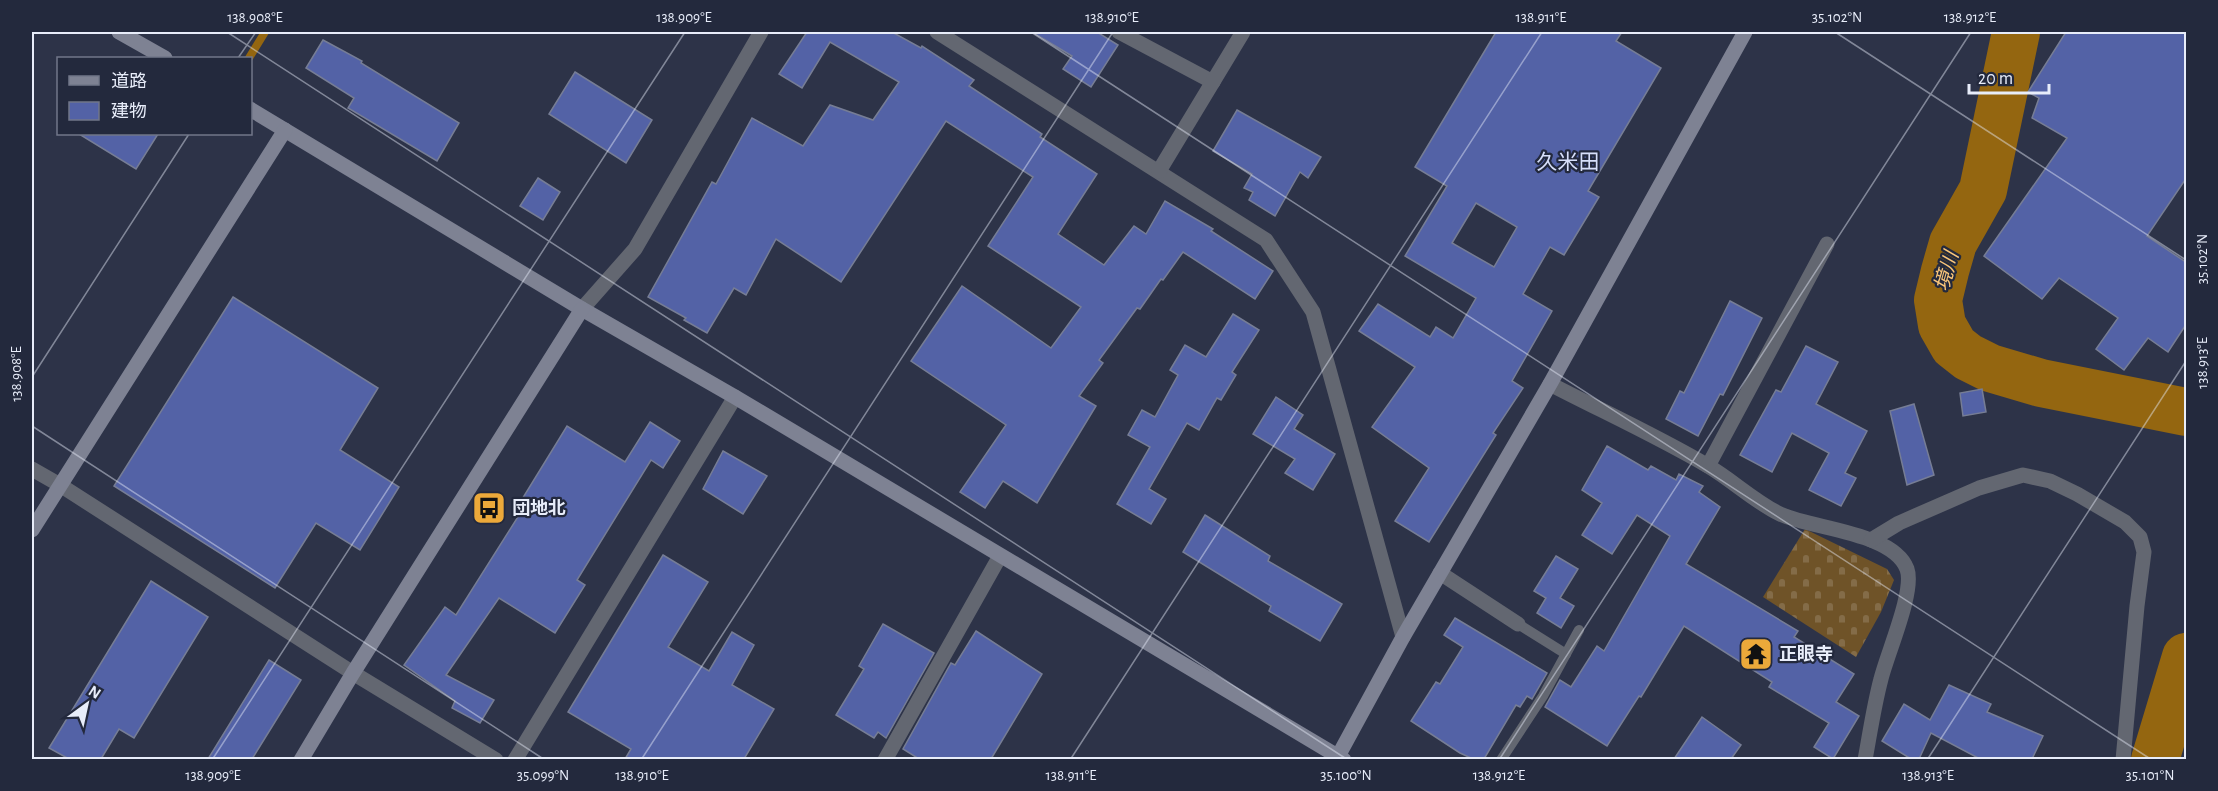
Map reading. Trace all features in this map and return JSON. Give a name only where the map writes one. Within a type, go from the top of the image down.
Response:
[{"type":"street","points":[[119,32],[163,57]]},
{"type":"street","points":[[301,759],[582,309],[635,249],[761,32]]},
{"type":"street","points":[[937,32],[1266,240],[1313,312],[1403,637]]},
{"type":"street","points":[[1119,32],[1213,82]]},
{"type":"street","points":[[1160,171],[1243,32]]},
{"type":"street","points":[[252,111],[1339,758],[1403,637],[1550,384],[1745,32]]},
{"type":"street","points":[[32,530],[285,130]]},
{"type":"street","points":[[1708,466],[1827,244]]},
{"type":"street","points":[[1550,384],[1708,466],[1780,514],[1871,540],[1900,558],[1907,569],[1906,597],[1881,678],[1865,759]]},
{"type":"street","points":[[515,759],[735,397]]},
{"type":"street","points":[[32,469],[353,673],[496,759]]},
{"type":"street","points":[[1871,540],[1899,523],[1979,488],[2023,475],[2050,481],[2125,522],[2140,537],[2144,552],[2122,759]]},
{"type":"street","points":[[885,759],[1000,556]]},
{"type":"street","points":[[1440,573],[1518,624]]},
{"type":"lane","points":[[1518,624],[1566,654]]},
{"type":"lane","points":[[1502,759],[1543,696],[1579,630]]},
{"type":"green space","points":[[1805,529],[1887,569],[1894,580],[1881,612],[1856,657],[1763,597]]},
{"type":"building","points":[[807,32],[892,32],[921,48],[922,46],[974,80],[969,86],[1042,134],[1040,137],[1097,174],[1058,234],[1104,265],[1134,226],[1146,234],[1165,201],[1213,229],[1211,231],[1273,271],[1255,299],[1183,252],[1140,309],[1137,308],[1099,360],[1103,363],[1079,396],[1096,406],[1037,503],[1003,481],[985,508],[960,492],[1006,425],[911,361],[962,286],[1051,348],[1081,307],[988,246],[1033,177],[946,121],[841,282],[776,239],[746,295],[734,288],[707,333],[684,320],[686,318],[648,297],[712,182],[716,184],[752,118],[803,146],[830,105],[873,120],[899,82],[830,42],[802,88],[779,74]]},
{"type":"building","points":[[1032,32],[1097,32],[1118,45],[1091,87],[1063,69],[1072,56]]},
{"type":"building","points":[[1496,32],[1622,32],[1616,41],[1661,68],[1588,191],[1599,197],[1564,255],[1550,247],[1523,294],[1552,311],[1512,381],[1523,388],[1493,433],[1496,435],[1429,542],[1395,521],[1429,468],[1372,427],[1415,367],[1359,331],[1378,304],[1430,337],[1436,327],[1453,338],[1476,298],[1405,256],[1447,186],[1415,167]],"holes":[[[1476,203],[1517,227],[1494,267],[1452,243]]]},
{"type":"building","points":[[2066,32],[2187,32],[2187,177],[2147,236],[2187,263],[2187,323],[2168,352],[2148,338],[2124,370],[2096,349],[2118,318],[2059,278],[2042,299],[1984,256],[2067,138],[2032,118],[2039,98],[2028,92]]},
{"type":"building","points":[[323,40],[362,61],[361,63],[459,123],[437,161],[348,108],[354,98],[306,68]]},
{"type":"building","points":[[575,72],[652,120],[626,163],[549,114]]},
{"type":"building","points":[[1237,110],[1321,157],[1308,178],[1300,172],[1275,216],[1249,200],[1253,192],[1244,188],[1252,174],[1213,151]]},
{"type":"building","points":[[81,135],[157,135],[136,169]]},
{"type":"building","points":[[538,178],[560,192],[543,220],[520,206]]},
{"type":"building","points":[[233,297],[378,388],[340,450],[399,487],[360,550],[316,523],[275,588],[114,486]]},
{"type":"building","points":[[1730,301],[1762,318],[1723,395],[1720,394],[1698,436],[1666,419],[1680,391],[1684,393]]},
{"type":"building","points":[[1233,314],[1259,330],[1232,372],[1236,375],[1221,400],[1217,398],[1199,430],[1187,423],[1149,489],[1166,499],[1151,524],[1117,504],[1150,447],[1128,435],[1142,410],[1155,417],[1178,375],[1170,370],[1185,345],[1206,357]]},
{"type":"building","points":[[1806,346],[1838,362],[1816,404],[1867,431],[1845,473],[1856,478],[1841,506],[1809,490],[1829,453],[1792,433],[1772,472],[1740,455],[1776,390],[1781,392]]},
{"type":"building","points":[[1982,389],[1986,412],[1963,416],[1960,393]]},
{"type":"building","points":[[1276,397],[1303,415],[1294,429],[1335,454],[1313,490],[1285,473],[1295,459],[1253,434]]},
{"type":"building","points":[[1914,404],[1934,475],[1907,485],[1890,411]]},
{"type":"building","points":[[650,422],[680,441],[663,468],[651,460],[577,580],[585,585],[555,633],[499,598],[446,675],[494,700],[480,723],[452,708],[455,701],[404,665],[445,607],[456,615],[521,512],[516,509],[567,426],[625,462]]},
{"type":"building","points":[[1607,446],[1648,470],[1651,466],[1676,480],[1679,474],[1703,486],[1699,492],[1720,507],[1686,564],[1798,631],[1794,637],[1854,674],[1836,702],[1859,716],[1833,759],[1814,747],[1829,723],[1769,687],[1772,682],[1684,626],[1641,697],[1639,696],[1607,746],[1545,707],[1560,680],[1571,687],[1597,646],[1604,651],[1670,536],[1637,515],[1612,554],[1582,535],[1602,503],[1582,490]]},
{"type":"building","points":[[723,451],[767,476],[743,514],[703,489]]},
{"type":"building","points":[[1205,515],[1270,556],[1268,561],[1342,604],[1320,641],[1269,611],[1271,606],[1183,552]]},
{"type":"building","points":[[663,555],[708,582],[668,647],[709,671],[732,632],[754,645],[732,685],[774,709],[744,759],[625,759],[631,749],[568,712]]},
{"type":"building","points":[[1556,556],[1578,569],[1560,598],[1574,606],[1561,628],[1537,613],[1546,598],[1534,591]]},
{"type":"building","points":[[151,581],[208,617],[134,738],[119,729],[101,759],[69,759],[49,748]]},
{"type":"building","points":[[1455,618],[1547,673],[1532,699],[1527,696],[1520,707],[1516,705],[1484,759],[1473,759],[1460,753],[1411,721],[1436,682],[1440,684],[1463,647],[1444,635]]},
{"type":"building","points":[[883,624],[934,653],[886,738],[878,732],[874,738],[836,715],[864,669],[859,666]]},
{"type":"building","points":[[976,631],[1042,674],[991,759],[919,759],[903,749],[951,663],[955,665]]},
{"type":"building","points":[[269,660],[301,680],[252,759],[208,759]]},
{"type":"building","points":[[1949,685],[1991,704],[1987,712],[2043,736],[2032,759],[1980,759],[1931,733],[1919,759],[1911,759],[1882,741],[1904,704],[1930,720]]},
{"type":"building","points":[[1702,717],[1741,745],[1731,759],[1674,759]]},
{"type":"waterway","points":[[250,57],[265,32]]},
{"type":"waterway","name":"境川","points":[[2016,32],[1983,190],[1953,243],[1945,271],[1938,300],[1942,325],[1954,346],[1968,357],[1990,368],[2041,383],[2186,412]]},
{"type":"waterway","name":"境川","points":[[2155,760],[2186,657]]},
{"type":"place","name":"団地北","points":[[489,508]]},
{"type":"place","name":"正眼寺","points":[[1756,654]]},
{"type":"district","name":"久米田","points":[[1568,162]]}]
